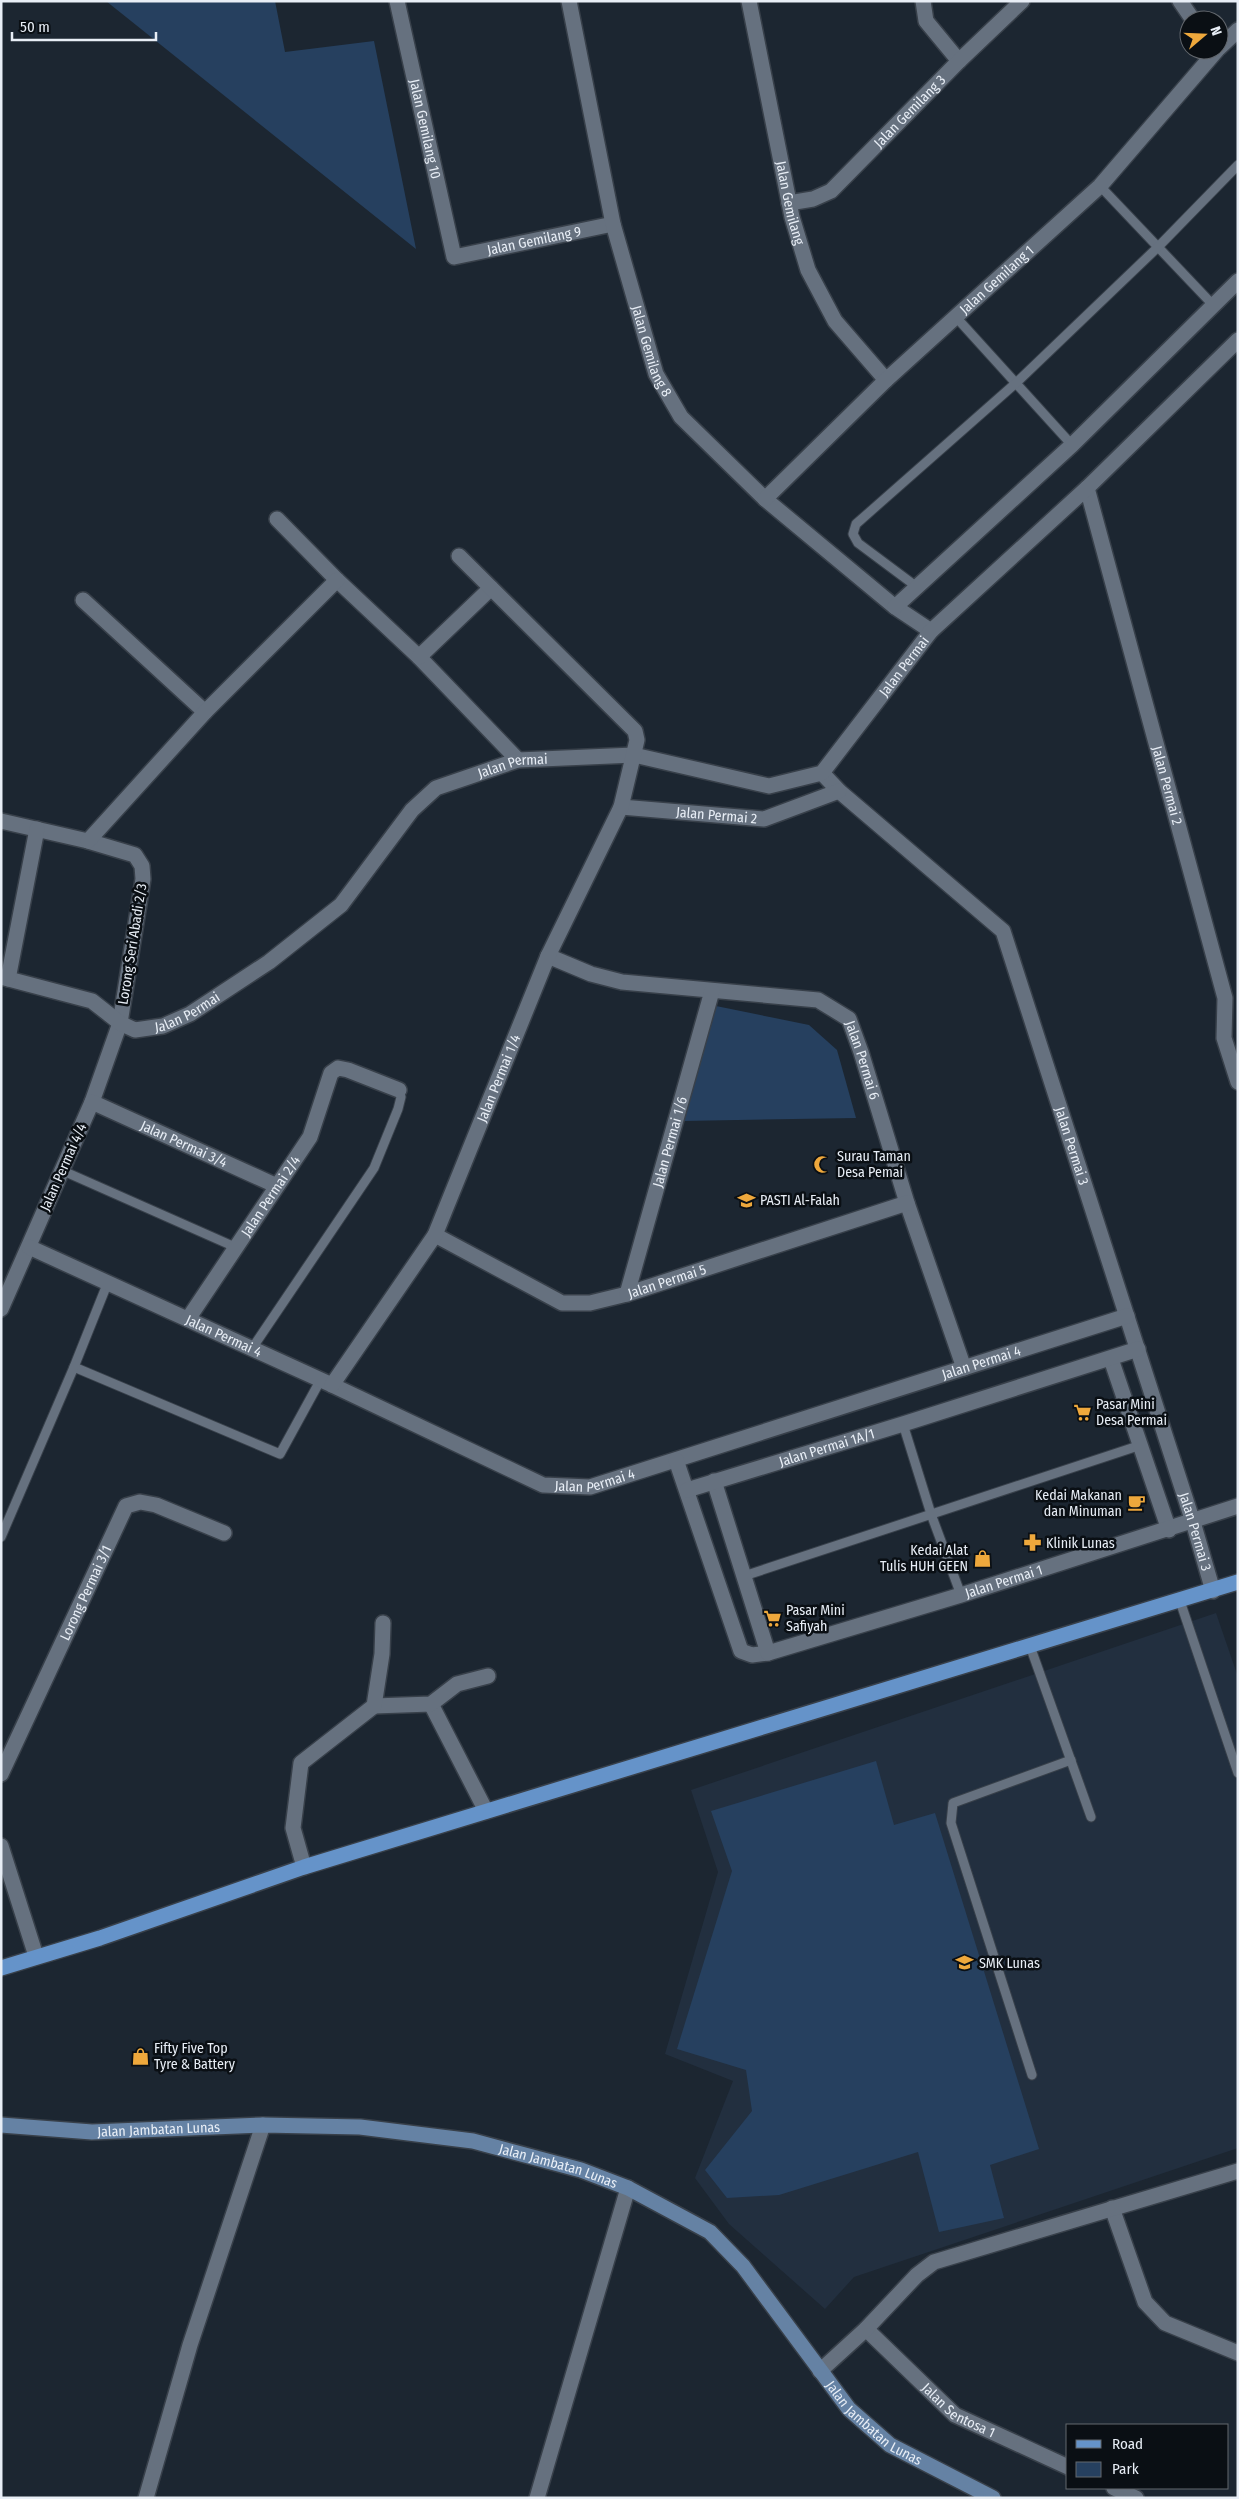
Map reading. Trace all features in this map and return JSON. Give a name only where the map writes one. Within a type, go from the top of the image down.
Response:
[{"type":"main road","points":[[1,1968],[100,1938],[304,1867],[1238,1582]]},
{"type":"main road","name":"Jalan Jambatan Lunas","points":[[1,2125],[92,2132],[263,2125],[360,2127],[474,2141],[581,2170],[628,2188],[710,2232],[743,2266],[849,2409],[890,2445],[993,2498]]},
{"type":"street","name":"Jalan Gemilang 10","points":[[397,1],[454,257]]},
{"type":"street","name":"Jalan Gemilang 8","points":[[569,1],[613,224],[656,374],[681,417],[765,499],[895,606],[931,631]]},
{"type":"street","name":"Jalan Gemilang","points":[[749,1],[789,203],[808,270],[835,321],[886,380]]},
{"type":"street","points":[[923,1],[926,21],[959,61]]},
{"type":"street","name":"Jalan Gemilang 3","points":[[789,203],[813,199],[831,191],[959,61],[1022,1]]},
{"type":"street","name":"Jalan Gemilang 1","points":[[765,499],[886,380],[1100,186],[1208,60]]},
{"type":"street","name":"Jalan Gemilang 9","points":[[454,257],[613,224]]},
{"type":"street","points":[[895,606],[1072,445],[1238,281]]},
{"type":"street","name":"Jalan Permai","points":[[120,1023],[135,1030],[163,1026],[190,1014],[269,962],[341,905],[412,810],[436,788],[518,760],[634,755],[769,786],[822,773],[931,631],[1087,488],[1238,340]]},
{"type":"street","name":"Jalan Permai 2","points":[[1087,488],[1231,994],[1223,1017],[1224,1038],[1238,1082]]},
{"type":"street","points":[[278,519],[337,580],[419,657],[518,760]]},
{"type":"street","name":"Jalan Permai 1/4","points":[[326,1383],[435,1235],[548,956],[621,806],[637,740],[635,731],[458,556]]},
{"type":"street","points":[[88,840],[204,712],[337,580]]},
{"type":"street","points":[[419,657],[490,588]]},
{"type":"street","points":[[83,600],[204,712]]},
{"type":"street","name":"Jalan Permai 3","points":[[822,773],[839,791],[1004,931],[1194,1522],[1213,1591]]},
{"type":"street","name":"Jalan Permai 2","points":[[621,806],[764,819],[839,791]]},
{"type":"street","name":"Lorong Seri Abadi 2/3","points":[[1,821],[88,840],[135,855],[142,866],[143,879],[120,1023]]},
{"type":"street","points":[[38,829],[5,978],[92,1001],[120,1023]]},
{"type":"street","name":"Jalan Permai 6","points":[[548,956],[591,974],[622,982],[818,1000],[849,1019],[861,1052],[907,1203],[964,1368]]},
{"type":"street","name":"Jalan Permai 1/6","points":[[627,1294],[712,991]]},
{"type":"street","name":"Jalan Permai 4/4","points":[[1,1309],[92,1102],[120,1023]]},
{"type":"street","name":"Jalan Permai 2/4","points":[[188,1319],[310,1136],[331,1073],[338,1068],[348,1070],[398,1090]]},
{"type":"street","name":"Jalan Permai 3/4","points":[[92,1102],[277,1186]]},
{"type":"street","name":"Jalan Permai 5","points":[[435,1235],[562,1303],[590,1303],[627,1294],[907,1203]]},
{"type":"street","name":"Jalan Permai 4","points":[[29,1248],[108,1282],[543,1485],[590,1487],[1127,1316]]},
{"type":"street","name":"Jalan Permai 1A/1","points":[[687,1490],[1138,1349]]},
{"type":"street","points":[[1111,1359],[1169,1530]]},
{"type":"street","points":[[676,1460],[687,1490]]},
{"type":"street","points":[[714,1481],[768,1653]]},
{"type":"street","name":"Jalan Permai 1","points":[[687,1490],[741,1651],[752,1655],[768,1653],[961,1595],[1194,1522],[1238,1506]]},
{"type":"street","name":"Lorong Permai 3/1","points":[[1,1774],[126,1506],[140,1502],[156,1505],[224,1533]]},
{"type":"street","points":[[374,1706],[382,1654],[383,1623]]},
{"type":"street","points":[[304,1867],[293,1828],[301,1763],[374,1706],[431,1704],[457,1684],[488,1676]]},
{"type":"street","points":[[431,1704],[486,1811]]},
{"type":"street","points":[[1,1846],[7,1892],[36,1956]]},
{"type":"street","points":[[146,2498],[190,2345],[263,2125]]},
{"type":"street","points":[[820,2371],[866,2329],[917,2275],[934,2262],[1238,2170]]},
{"type":"street","points":[[537,2498],[628,2188]]},
{"type":"street","points":[[1112,2208],[1144,2302],[1165,2323],[1238,2353]]},
{"type":"street","name":"Jalan Sentosa 1","points":[[866,2329],[955,2415],[1066,2466]]},
{"type":"street","points":[[1116,2489],[1136,2498]]},
{"type":"lane","points":[[917,587],[858,543],[853,534],[856,524],[1016,383],[1158,247],[1238,165]]},
{"type":"lane","points":[[1100,186],[1214,306]]},
{"type":"lane","points":[[955,316],[1072,445]]},
{"type":"lane","points":[[251,1350],[374,1168],[398,1109],[401,1097],[398,1090]]},
{"type":"lane","points":[[61,1170],[235,1247]]},
{"type":"lane","points":[[1,1537],[74,1367],[108,1282]]},
{"type":"lane","points":[[74,1367],[280,1454],[326,1383]]},
{"type":"lane","points":[[903,1424],[931,1514],[961,1595]]},
{"type":"lane","points":[[744,1576],[1140,1445]]},
{"type":"lane","points":[[1180,1601],[1238,1773]]},
{"type":"lane","points":[[1030,1646],[1091,1817]]},
{"type":"lane","points":[[1032,2075],[951,1823],[951,1812],[953,1803],[1071,1760]]},
{"type":"shaded area","name":"SMK Lunas","points":[[1216,1613],[1238,1677],[1238,2148],[854,2277],[825,2309],[729,2224],[695,2178],[733,2081],[665,2054],[718,1872],[691,1790]]},
{"type":"green space","points":[[106,1],[275,1],[285,52],[374,41],[416,249]]},
{"type":"green space","points":[[716,1006],[809,1025],[837,1050],[856,1118],[682,1121]]},
{"type":"green space","points":[[876,1761],[894,1825],[935,1813],[1039,2149],[990,2165],[1004,2218],[939,2232],[918,2152],[779,2195],[727,2198],[705,2170],[752,2111],[746,2070],[677,2049],[732,1871],[711,1811]]},
{"type":"place","name":"Surau Taman Desa Pemai","points":[[823,1164]]},
{"type":"place","name":"PASTI Al-Falah","points":[[746,1200]]},
{"type":"place","name":"Pasar Mini Desa Permai","points":[[1082,1412]]},
{"type":"place","name":"Kedai Makanan dan Minuman","points":[[1136,1503]]},
{"type":"place","name":"Klinik Lunas","points":[[1032,1543]]},
{"type":"place","name":"Kedai Alat Tulis HUH GEEN","points":[[982,1558]]},
{"type":"place","name":"Pasar Mini Safiyah","points":[[772,1618]]},
{"type":"place","name":"SMK Lunas","points":[[965,1963]]},
{"type":"place","name":"Fifty Five Top Tyre & Battery","points":[[140,2056]]}]
